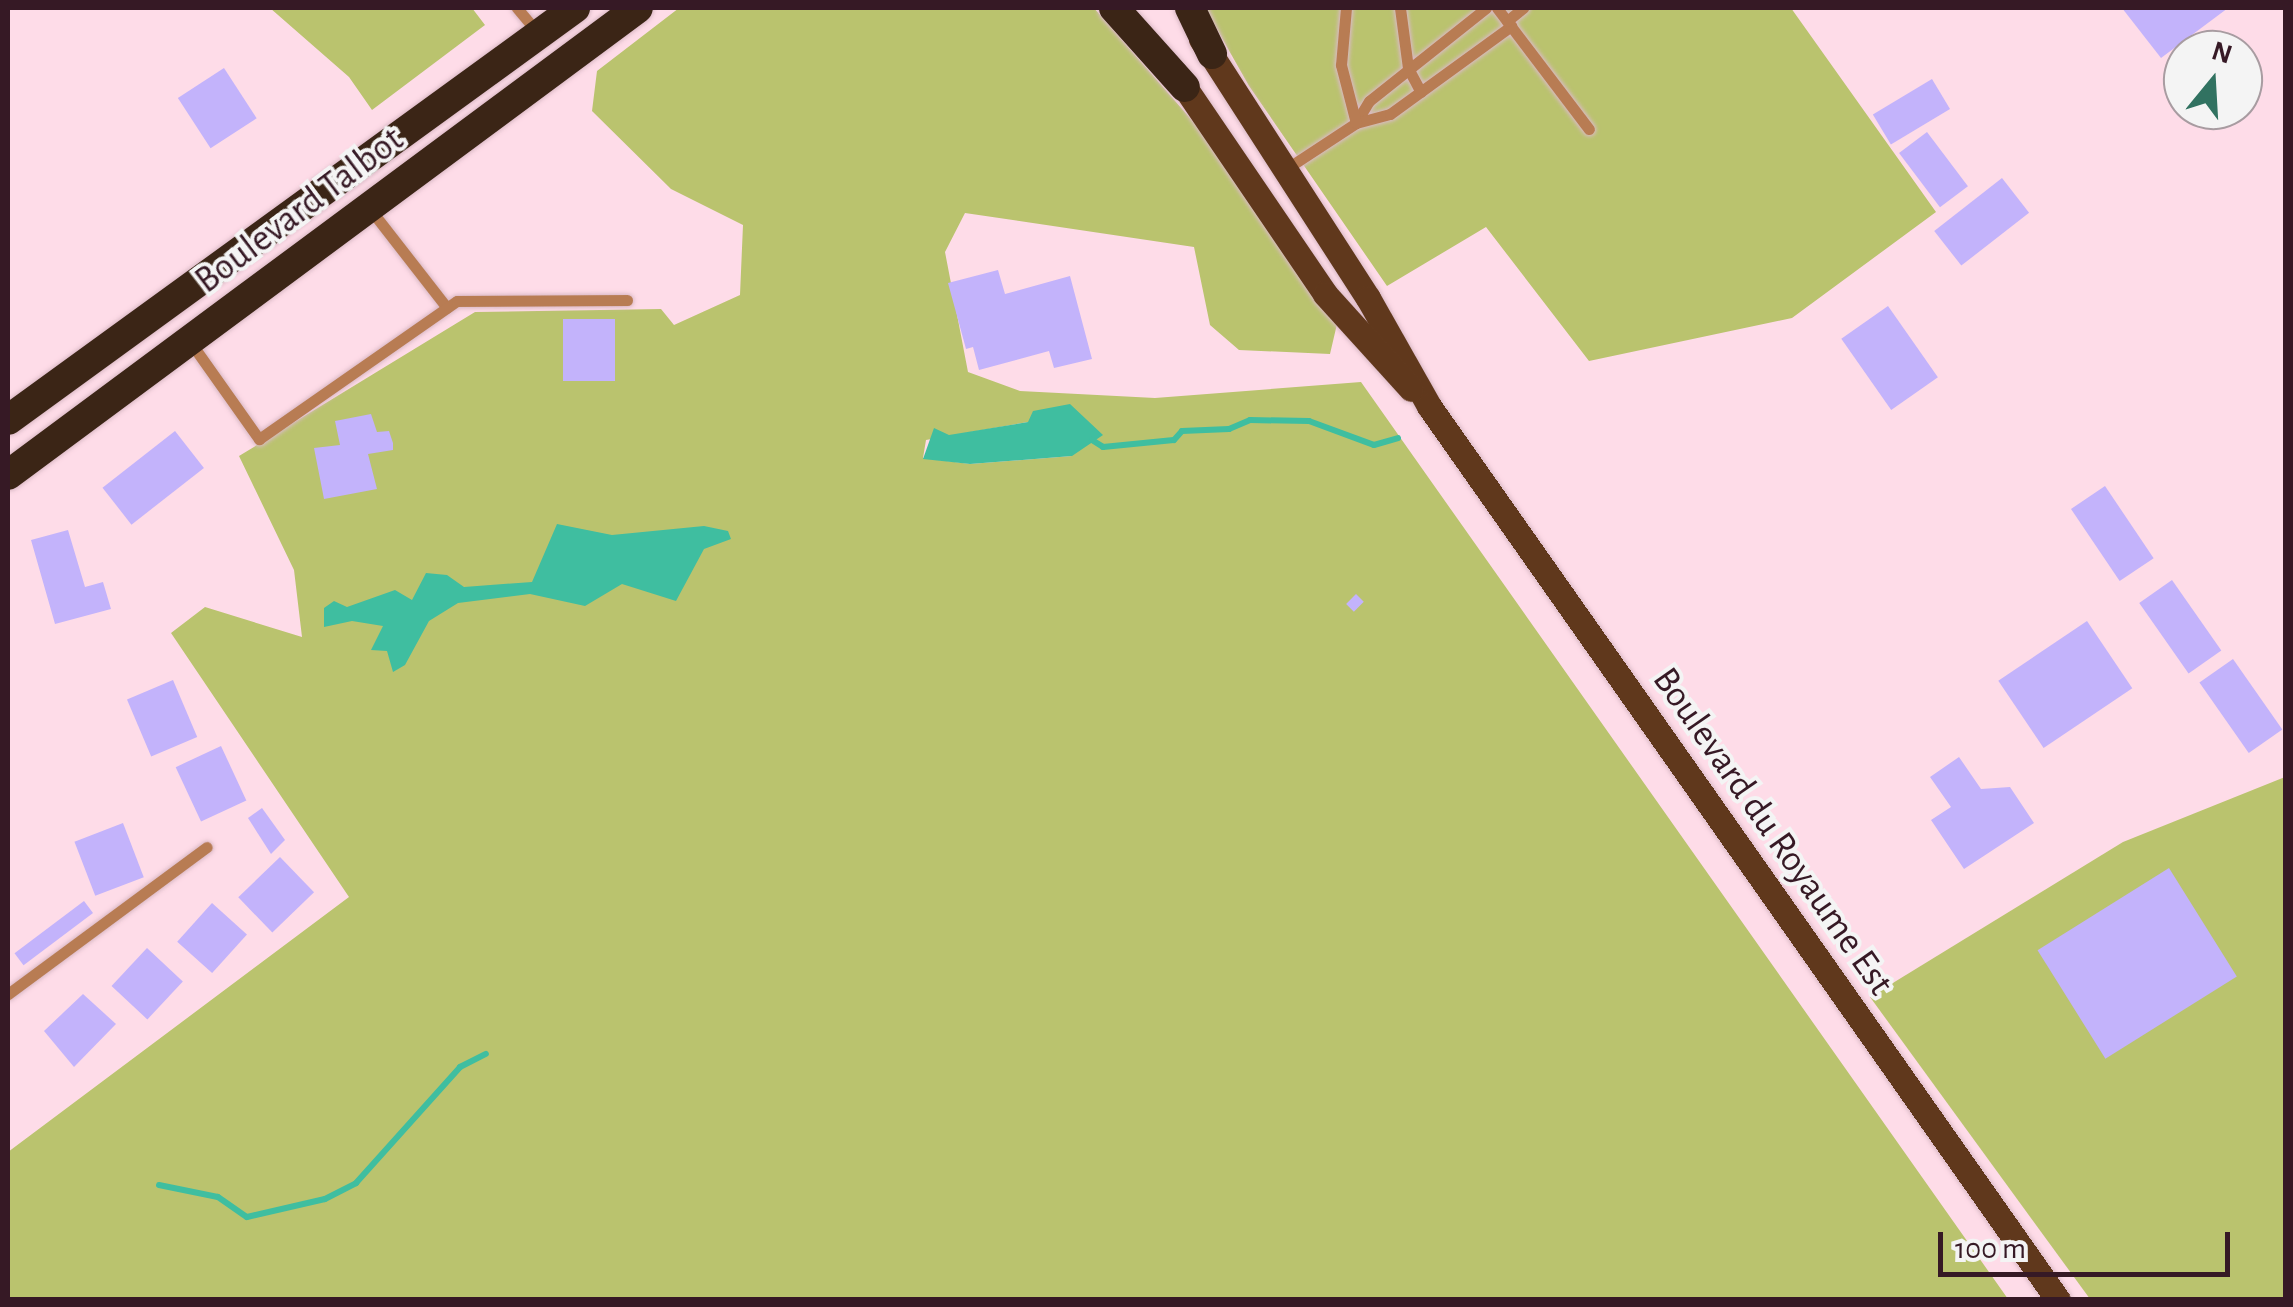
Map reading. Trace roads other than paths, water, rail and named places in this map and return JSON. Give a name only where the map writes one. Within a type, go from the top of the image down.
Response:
[{"type":"highway","name":"Boulevard Talbot","points":[[8,420],[576,8]]},
{"type":"highway","name":"Boulevard Talbot","points":[[8,475],[638,8]]},
{"type":"highway","points":[[1114,8],[1186,87]]},
{"type":"highway","points":[[1190,8],[1212,54]]},
{"type":"highway","points":[[344,173],[370,209]]},
{"type":"main road","name":"Boulevard du Royaume Est","points":[[1124,8],[1186,87],[1325,294],[1429,406]]},
{"type":"main road","name":"Boulevard du Royaume Est","points":[[1176,8],[1212,54],[1286,169],[1429,406],[2058,1300]]},
{"type":"lane","points":[[518,8],[538,34]]},
{"type":"lane","points":[[1346,8],[1342,66],[1356,123]]},
{"type":"lane","points":[[1400,8],[1408,68],[1420,92]]},
{"type":"lane","points":[[1356,123],[1369,100],[1486,8]]},
{"type":"lane","points":[[1496,8],[1589,129]]},
{"type":"lane","points":[[1286,169],[1356,123],[1390,114],[1524,8]]},
{"type":"lane","points":[[370,209],[447,308]]},
{"type":"lane","points":[[191,343],[258,439],[457,301],[627,300]]},
{"type":"lane","points":[[8,994],[207,846]]},
{"type":"waterway","points":[[1092,440],[1103,447],[1174,440],[1182,431],[1229,429],[1250,420],[1309,421],[1374,445],[1398,438]]},
{"type":"waterway","points":[[159,1185],[218,1197],[247,1217],[325,1199],[356,1183],[460,1067],[486,1054]]}]
